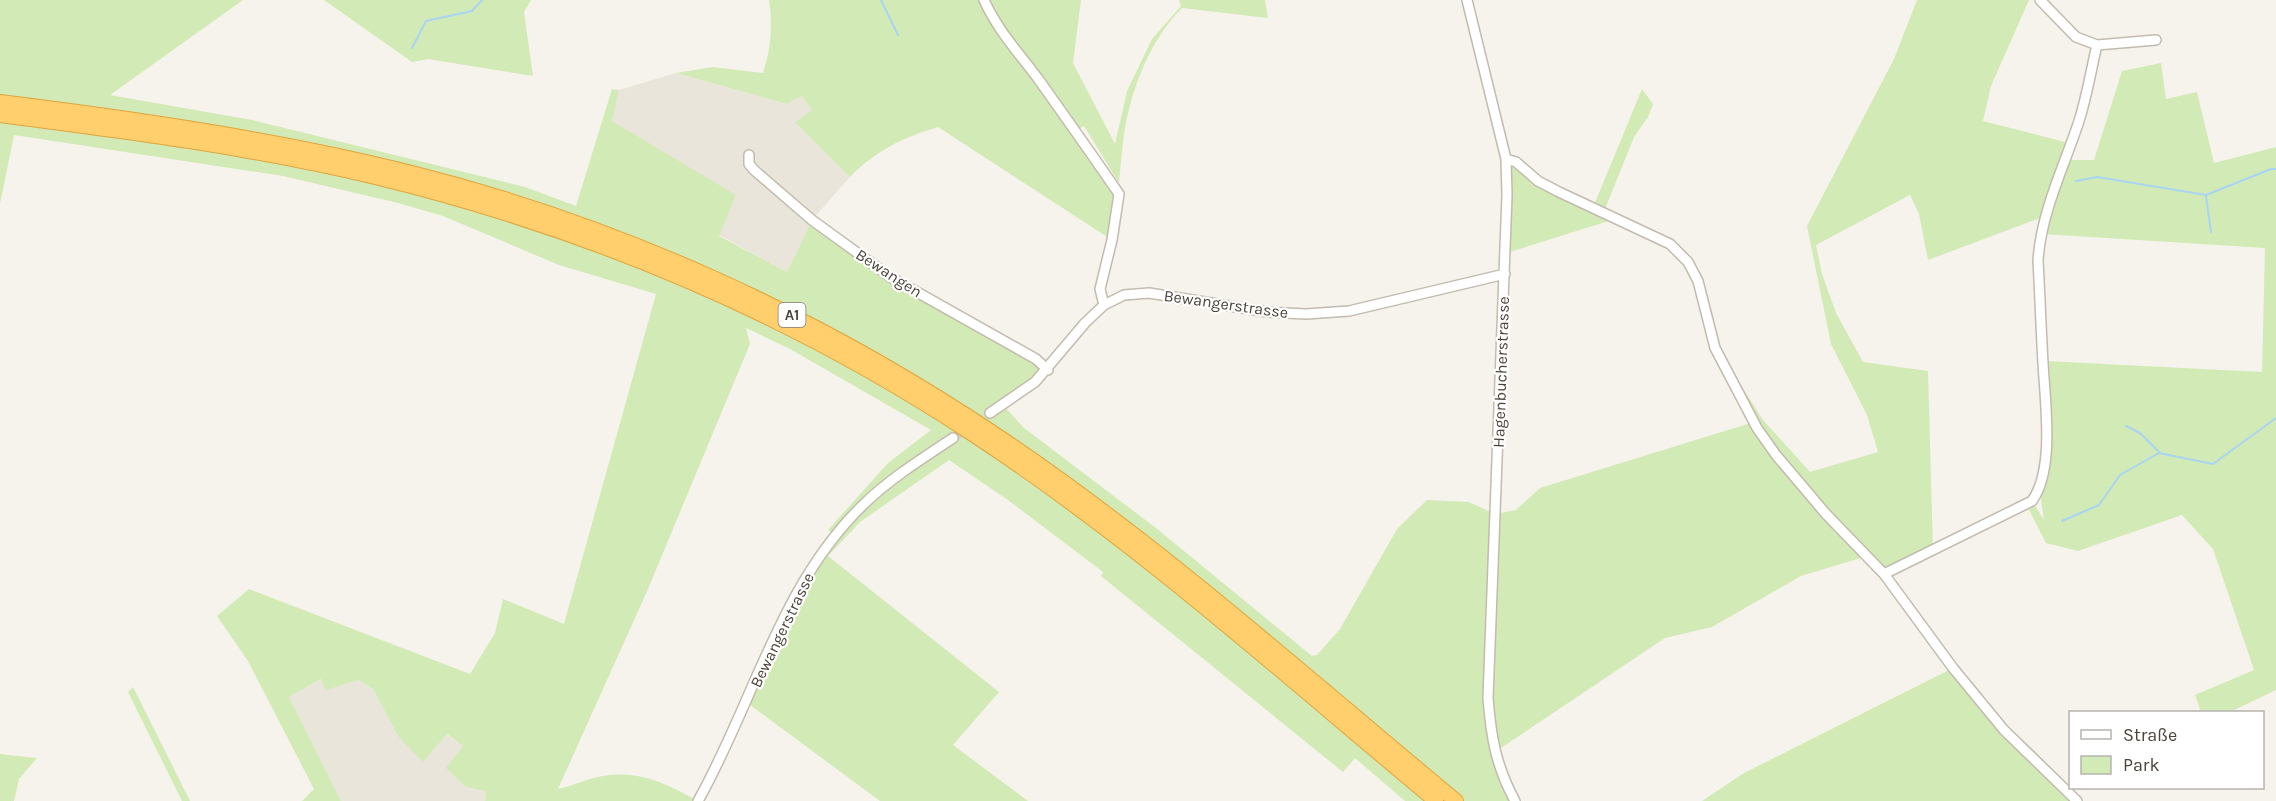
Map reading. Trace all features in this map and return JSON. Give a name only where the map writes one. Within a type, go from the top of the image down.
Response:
[{"type":"highway","name":"A1","points":[[0,102],[226,134],[316,151],[410,173],[490,195],[573,222],[658,254],[739,290],[825,332],[904,376],[1056,477],[1218,602],[1456,801]]},
{"type":"highway","name":"A1","points":[[0,115],[232,148],[322,165],[410,186],[478,204],[573,236],[678,276],[742,305],[894,386],[968,431],[1047,486],[1209,611],[1436,801]]},
{"type":"street","points":[[984,0],[1007,40],[1037,77],[1119,194],[1112,240],[1100,289],[1104,305]]},
{"type":"street","name":"Hagenbucherstrasse","points":[[1467,0],[1506,159],[1505,274],[1488,698],[1494,749],[1502,776],[1515,801]]},
{"type":"street","points":[[2040,0],[2076,37],[2097,45],[2156,40]]},
{"type":"street","points":[[1884,574],[2032,501],[2039,491],[2044,472],[2046,432],[2039,240],[2044,219],[2080,119],[2097,45]]},
{"type":"street","name":"Bewangen","points":[[749,155],[749,164],[754,170],[830,233],[892,278],[1036,359],[1048,370]]},
{"type":"street","points":[[1506,159],[1516,162],[1538,181],[1559,192],[1670,244],[1688,262],[1698,281],[1715,348],[1757,428],[1826,514],[1884,574],[1953,668],[2004,730],[2077,801]]},
{"type":"street","name":"Bewangerstrasse","points":[[990,413],[1016,396],[1048,370],[1085,323],[1104,305],[1124,295],[1149,293],[1267,312],[1306,314],[1349,311],[1505,274]]},
{"type":"street","name":"Bewangerstrasse","points":[[698,801],[720,762],[784,618],[810,570],[835,535],[865,503],[899,475],[953,438]]},
{"type":"shaded area","points":[[676,73],[787,104],[802,96],[812,110],[796,122],[850,177],[812,220],[787,272],[719,235],[735,195],[611,121],[619,90]]},
{"type":"shaded area","points":[[322,679],[327,689],[358,680],[373,689],[398,736],[433,751],[446,734],[463,746],[486,791],[485,801],[341,801],[289,697]]},
{"type":"green space","points":[[0,0],[243,0],[110,95],[252,120],[525,187],[576,206],[612,89],[619,90],[612,121],[736,195],[719,236],[787,272],[812,220],[892,278],[1048,370],[1003,405],[1024,428],[1156,528],[1312,656],[1317,655],[1340,629],[1397,529],[1427,500],[1469,502],[1495,514],[1516,510],[1540,488],[1754,422],[1759,425],[1724,358],[1763,420],[1810,472],[1878,452],[1867,415],[1831,344],[1807,226],[1894,59],[1917,0],[2029,0],[1991,86],[1983,121],[2069,143],[2043,217],[1928,260],[1919,214],[1910,195],[1816,245],[1822,274],[1836,313],[1863,362],[1928,371],[1933,550],[1884,574],[1867,556],[1801,576],[1712,627],[1665,638],[1495,752],[1515,801],[1405,801],[1355,758],[1343,772],[1101,576],[1103,572],[1008,500],[949,460],[860,522],[828,556],[999,692],[953,745],[1028,801],[880,801],[746,702],[784,618],[835,535],[828,530],[888,463],[931,430],[790,349],[746,328],[750,344],[648,589],[558,789],[597,777],[629,775],[664,784],[698,801],[485,801],[486,791],[466,787],[446,768],[463,746],[447,734],[423,762],[398,736],[373,689],[358,680],[326,690],[321,679],[289,697],[341,801],[302,801],[314,789],[248,661],[217,616],[249,589],[470,674],[495,633],[503,599],[564,624],[656,294],[559,265],[443,216],[398,203],[283,176],[14,135],[0,204]]},
{"type":"green space","points":[[324,0],[531,0],[524,12],[533,76],[429,59],[412,62]]},
{"type":"green space","points":[[769,0],[1081,0],[1073,63],[1115,144],[1127,91],[1152,39],[1181,6],[1179,0],[1265,0],[1268,18],[1182,8],[1171,20],[1153,47],[1134,92],[1126,123],[1119,183],[1084,126],[1079,129],[1119,194],[1112,240],[938,127],[913,135],[880,152],[850,177],[795,122],[812,110],[802,96],[787,104],[676,73],[713,67],[763,73],[770,37]]},
{"type":"green space","points":[[2161,63],[2166,99],[2197,92],[2214,163],[2276,147],[2276,690],[2232,711],[2201,711],[2195,695],[2254,670],[2213,549],[2182,515],[2078,551],[2046,543],[2026,504],[2032,501],[2044,520],[2040,493],[2047,474],[2045,361],[2262,372],[2265,248],[2043,234],[2066,160],[2094,160],[2122,71]]},
{"type":"green space","points":[[1642,89],[1653,104],[1648,117],[1634,137],[1605,209],[1594,205]]},
{"type":"green space","points":[[1515,165],[1615,219],[1510,252],[1511,169]]},
{"type":"green space","points":[[1953,668],[2004,730],[2077,801],[1702,801],[1744,773]]},
{"type":"green space","points":[[133,687],[190,801],[182,801],[128,692]]},
{"type":"green space","points":[[0,754],[37,758],[19,779],[14,801],[0,801]]},
{"type":"waterway","points":[[412,48],[426,21],[472,11],[482,0]]},
{"type":"waterway","points":[[881,0],[898,35]]},
{"type":"waterway","points":[[2076,181],[2097,177],[2206,195],[2276,169]]},
{"type":"waterway","points":[[2206,196],[2211,232]]},
{"type":"waterway","points":[[2062,521],[2099,505],[2120,475],[2159,453],[2213,464],[2276,418]]},
{"type":"waterway","points":[[2126,426],[2140,433],[2159,452]]},
{"type":"tunnel","points":[[953,438],[990,413]]}]
